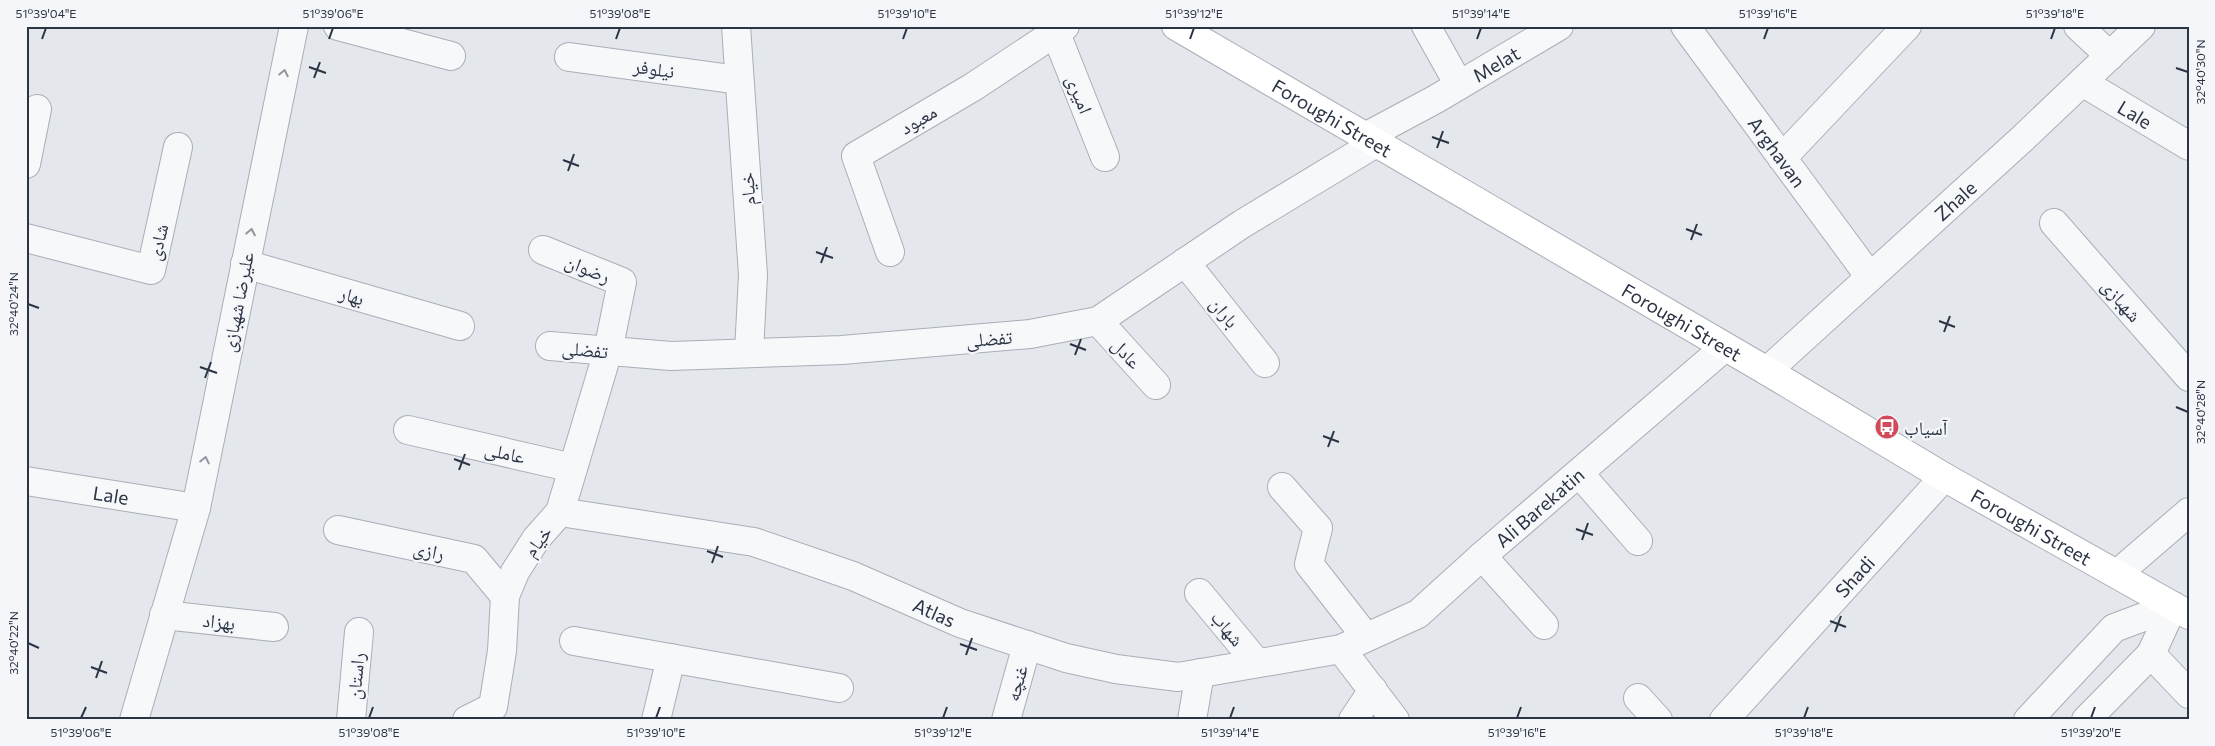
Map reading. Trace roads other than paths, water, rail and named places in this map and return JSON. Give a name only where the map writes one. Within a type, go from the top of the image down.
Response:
[{"type":"main road","name":"Foroughi Street","points":[[1176,26],[1767,371],[1944,477],[2181,611]]},
{"type":"street","name":"علیرضا شهبازی","points":[[134,720],[196,508],[294,26]]},
{"type":"street","points":[[338,26],[451,56]]},
{"type":"street","name":"خیام","points":[[736,26],[753,275],[749,352]]},
{"type":"street","name":"Melat","points":[[1426,26],[1458,85]]},
{"type":"street","name":"Melat","points":[[1370,140],[1458,85],[1559,26]]},
{"type":"street","name":"Arghavan","points":[[1685,26],[1870,277]]},
{"type":"street","points":[[1782,158],[1907,26]]},
{"type":"street","points":[[2078,26],[2110,56]]},
{"type":"street","name":"Zhale","points":[[1767,371],[2141,26]]},
{"type":"street","name":"امیری","points":[[1060,29],[1105,156]]},
{"type":"street","name":"معبود","points":[[890,252],[856,156],[974,87],[1060,29]]},
{"type":"street","name":"نیلوفر","points":[[568,56],[739,80]]},
{"type":"street","name":"Lale","points":[[2082,82],[2189,146]]},
{"type":"street","points":[[26,164],[37,109]]},
{"type":"street","name":"تفضلی","points":[[550,346],[671,356],[842,350],[1030,334],[1098,321],[1370,140]]},
{"type":"street","name":"شادی","points":[[26,238],[151,270],[178,147]]},
{"type":"street","name":"شهبازی","points":[[2054,223],[2189,377]]},
{"type":"street","name":"رضوان","points":[[543,250],[622,282],[608,351]]},
{"type":"street","name":"باران","points":[[1184,262],[1265,363]]},
{"type":"street","name":"بهار","points":[[245,264],[460,326]]},
{"type":"street","name":"عادل","points":[[1098,321],[1156,385]]},
{"type":"street","name":"Ali Barekatin","points":[[1341,649],[1418,614],[1482,556],[1725,347]]},
{"type":"street","name":"خیام","points":[[468,720],[493,707],[502,651],[505,596],[515,572],[536,539],[560,512],[608,351]]},
{"type":"street","name":"عاملی","points":[[408,430],[573,468]]},
{"type":"street","points":[[1579,473],[1638,541]]},
{"type":"street","name":"Shadi","points":[[1724,720],[1944,477]]},
{"type":"street","name":"Lale","points":[[26,481],[196,508]]},
{"type":"street","points":[[1282,487],[1318,528],[1309,564],[1366,637]]},
{"type":"street","name":"Atlas","points":[[560,512],[754,542],[853,576],[960,623],[1066,658],[1116,670],[1178,677],[1341,649]]},
{"type":"street","points":[[2117,574],[2189,512]]},
{"type":"street","name":"رازی","points":[[338,530],[474,559],[505,596]]},
{"type":"street","points":[[1482,556],[1544,625]]},
{"type":"street","name":"شهاب","points":[[1198,592],[1257,663]]},
{"type":"street","points":[[2086,720],[2151,654],[2181,611]]},
{"type":"street","points":[[2028,720],[2114,628],[2181,611]]},
{"type":"street","name":"بهزاد","points":[[164,615],[274,627]]},
{"type":"street","name":"راستان","points":[[351,720],[359,632]]},
{"type":"street","points":[[574,641],[839,688]]},
{"type":"street","name":"غنچه","points":[[1006,720],[1027,646]]},
{"type":"street","points":[[1341,649],[1395,720]]},
{"type":"street","points":[[2151,654],[2189,694]]},
{"type":"street","points":[[656,720],[671,658]]},
{"type":"street","points":[[1192,720],[1200,673]]},
{"type":"street","points":[[1353,720],[1373,690]]},
{"type":"street","points":[[1638,698],[1658,720]]},
{"type":"place","name":"آسیاب","points":[[1887,427]]}]
